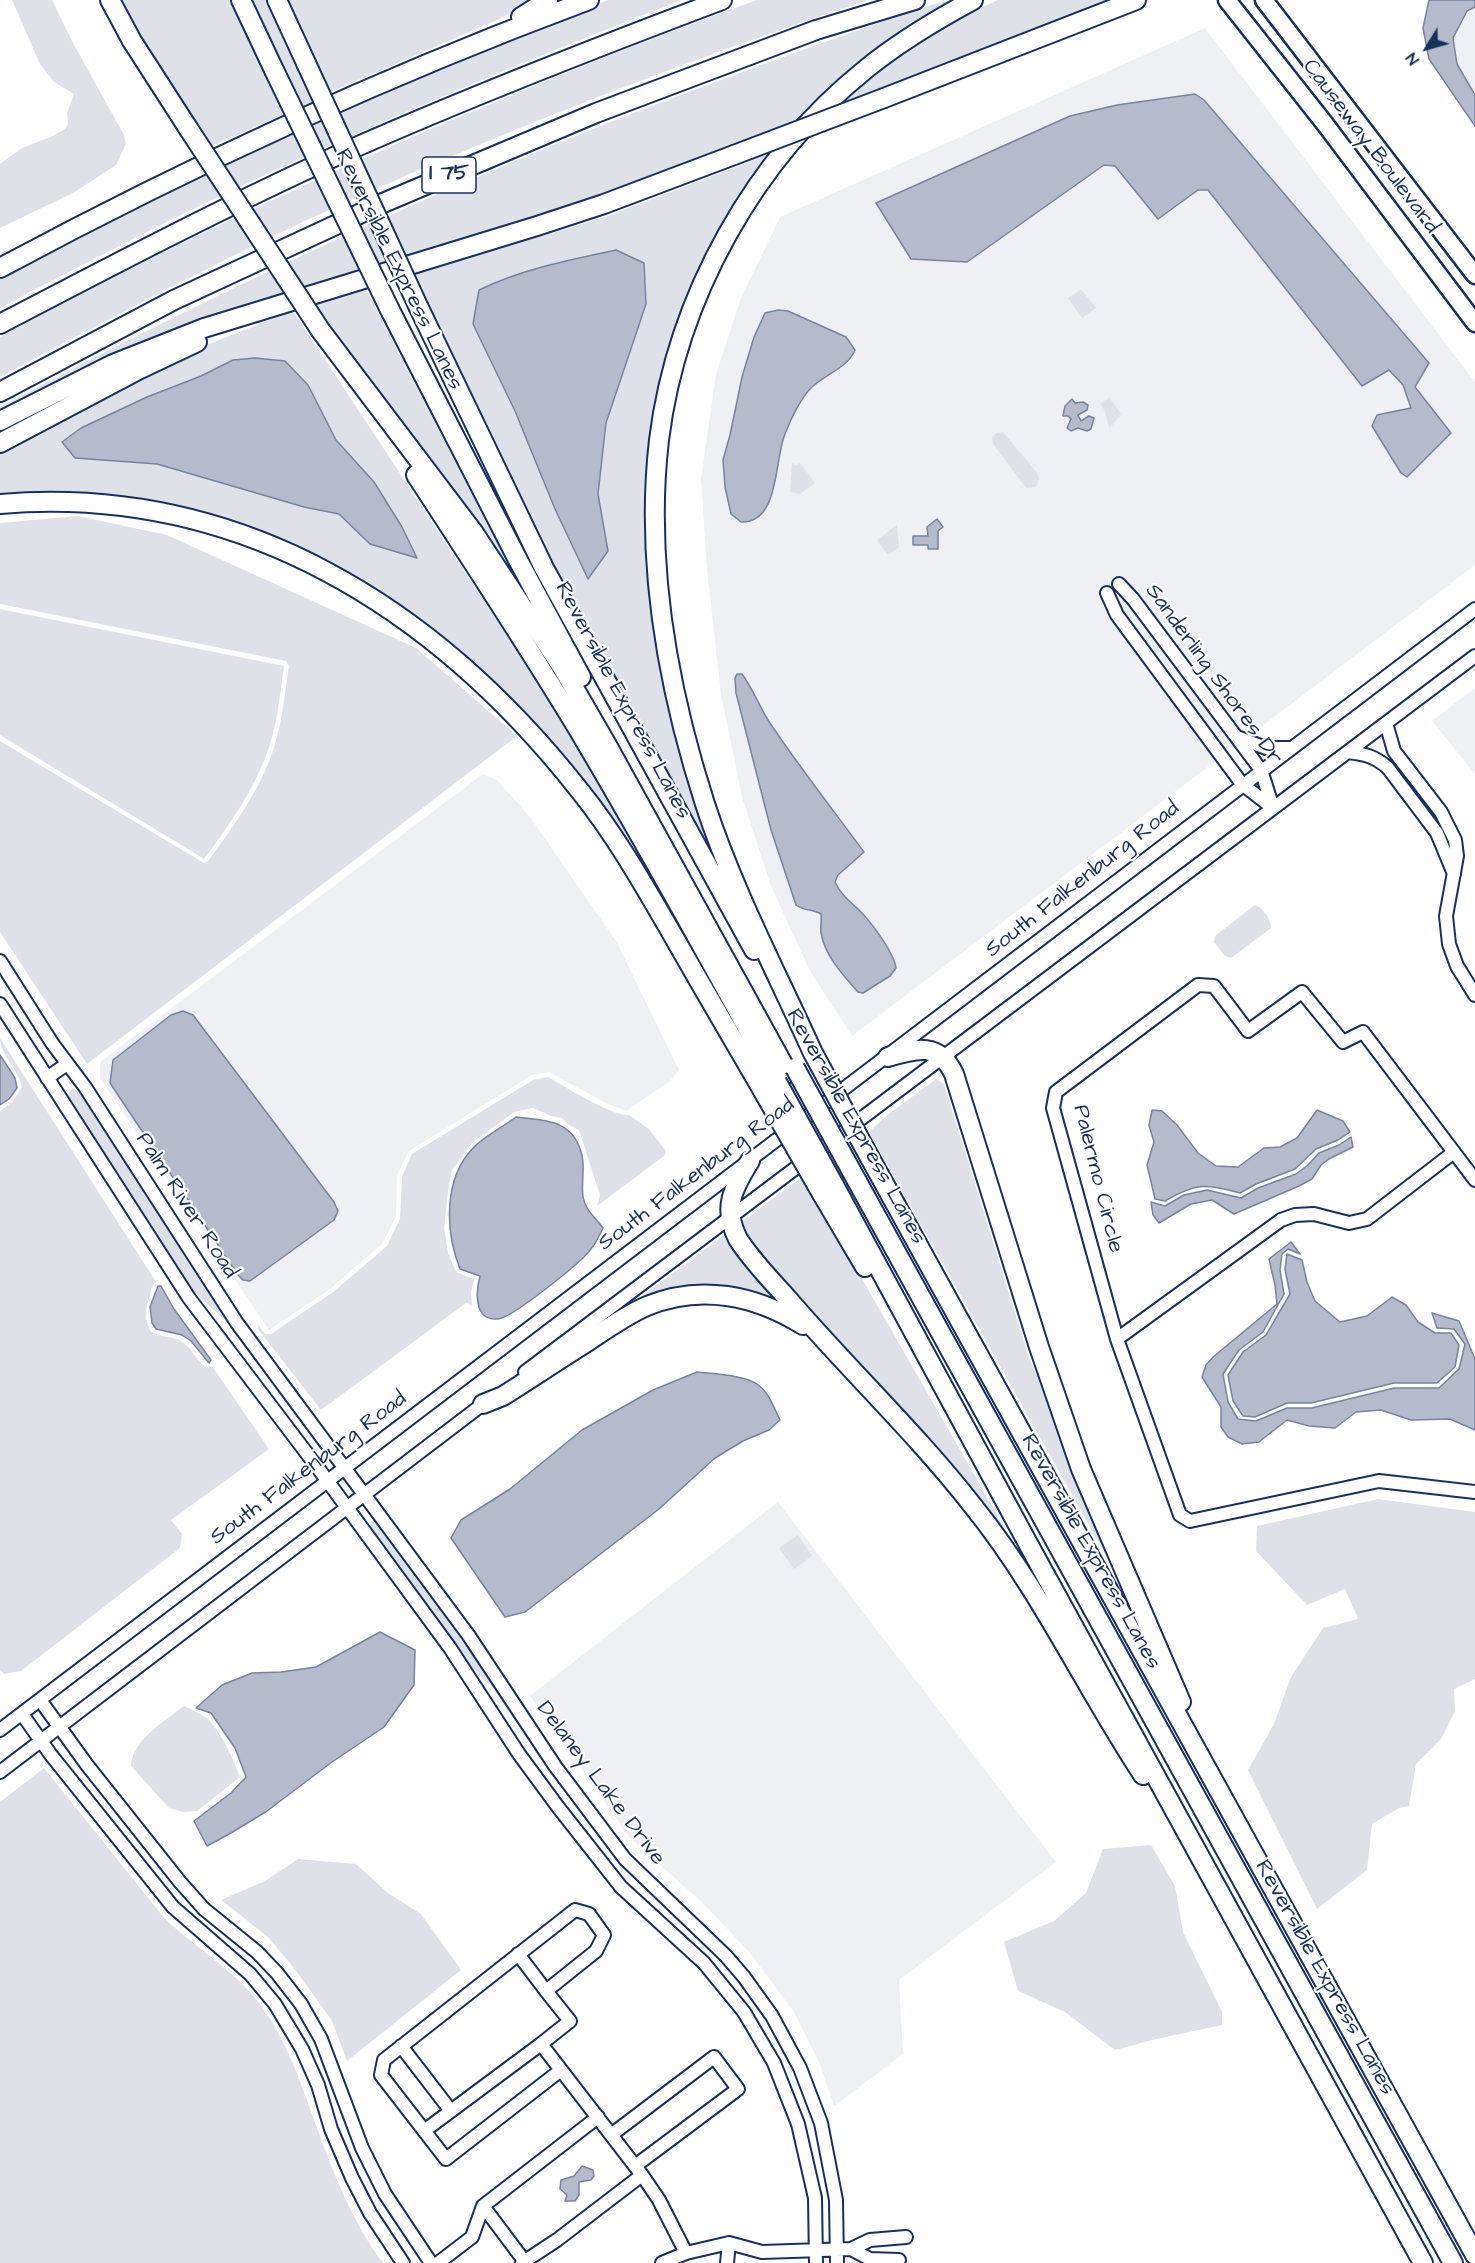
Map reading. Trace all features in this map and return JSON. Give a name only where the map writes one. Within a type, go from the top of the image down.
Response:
[{"type":"highway","points":[[110,0],[132,41],[188,128],[501,604],[577,727],[655,861],[840,1185],[957,1411],[1422,2262]]},
{"type":"highway","name":"Reversible Express Lanes","points":[[241,0],[390,310],[781,1079]]},
{"type":"highway","points":[[277,0],[419,308],[544,568],[1475,2255]]},
{"type":"highway","points":[[482,40],[548,0]]},
{"type":"highway","points":[[0,268],[285,126],[482,40],[589,0]]},
{"type":"highway","points":[[0,324],[161,239],[336,157],[487,92],[722,0]]},
{"type":"highway","name":"I 75","points":[[0,392],[174,300],[383,203],[596,113],[816,30],[915,0]]},
{"type":"highway","points":[[813,1053],[719,843],[683,729],[674,690],[660,593],[655,502],[660,440],[672,375],[706,275],[723,242],[764,178],[794,140],[843,89],[865,70],[906,39],[973,0]]},
{"type":"highway","points":[[0,421],[113,364],[204,328],[604,204],[1136,0]]},
{"type":"highway","points":[[0,442],[140,369],[261,311]]},
{"type":"highway","points":[[0,504],[56,501],[91,502],[142,508],[191,518],[248,535],[302,558],[361,591],[416,629],[467,671],[515,716],[581,792],[781,1079]]},
{"type":"highway","points":[[888,1057],[908,1051],[933,1052],[945,1057],[958,1084],[1040,1347],[1081,1469],[1149,1622],[1208,1770]]},
{"type":"highway","points":[[750,1161],[734,1191],[730,1216],[741,1244],[821,1338],[941,1467],[991,1529],[1048,1615],[1120,1740],[1214,1882]]},
{"type":"highway","name":"Reversible Express Lanes","points":[[840,1185],[928,1306],[1453,2263]]},
{"type":"highway","points":[[483,1404],[503,1396],[633,1313],[658,1302],[682,1296],[721,1294],[754,1301],[787,1316],[821,1338]]},
{"type":"main road","name":"Causeway Boulevard","points":[[1227,0],[1325,124],[1475,323]]},
{"type":"main road","name":"Causeway Boulevard","points":[[1265,2],[1475,275]]},
{"type":"street","name":"Sanderling Shores Dr","points":[[1119,584],[1133,599],[1261,770],[1273,808]]},
{"type":"street","name":"Sanderling Shores Dr","points":[[1107,593],[1117,615],[1242,784],[1273,808]]},
{"type":"street","name":"South Falkenburg Road","points":[[0,1730],[1475,609]]},
{"type":"street","points":[[0,1772],[730,1216],[945,1057],[1475,656]]},
{"type":"street","points":[[1386,723],[1394,751],[1449,825],[1455,840],[1457,856],[1455,875],[1446,916],[1449,944],[1457,966],[1475,995]]},
{"type":"street","points":[[1237,737],[1266,748],[1291,748]]},
{"type":"street","points":[[1348,752],[1367,754],[1388,768],[1437,833],[1455,875]]},
{"type":"street","name":"Palm River Road","points":[[0,961],[67,1064],[85,1087],[237,1323],[344,1469]]},
{"type":"street","name":"Palermo Circle","points":[[1475,1180],[1363,1032],[1343,1042],[1302,992],[1248,1031],[1214,986],[1198,985],[1056,1092],[1053,1108],[1118,1339],[1180,1515],[1190,1521],[1379,1481],[1475,1492]]},
{"type":"street","points":[[0,1004],[189,1298],[327,1481]]},
{"type":"street","points":[[47,1078],[67,1064]]},
{"type":"street","points":[[1118,1339],[1281,1220],[1295,1215],[1314,1214],[1349,1223],[1367,1219],[1454,1152]]},
{"type":"street","name":"Delaney Lake Drive","points":[[344,1469],[469,1635],[555,1766],[625,1860],[726,1956],[772,2016],[800,2068],[820,2123],[836,2200],[837,2263]]},
{"type":"street","name":"Delaney Lake Drive","points":[[327,1481],[467,1672],[519,1754],[607,1871],[635,1902],[704,1963],[749,2020],[774,2063],[798,2124],[814,2198],[816,2263]]},
{"type":"street","points":[[40,1700],[180,1882],[204,1909],[257,1952],[301,2004],[321,2039],[363,2148],[385,2194],[431,2263]]},
{"type":"street","points":[[17,1718],[41,1741],[172,1907],[250,1974],[275,2004],[302,2049],[318,2085],[332,2129],[352,2178],[370,2213],[403,2263]]},
{"type":"street","points":[[546,1991],[596,1951],[604,1935],[589,1914],[575,1910],[518,1954],[384,2060],[381,2075],[446,2159],[561,2070]]},
{"type":"street","points":[[424,2132],[570,2021],[518,1954]]},
{"type":"street","points":[[541,2044],[639,2170],[659,2200],[686,2253]]},
{"type":"street","points":[[401,2046],[451,2111]]},
{"type":"street","points":[[483,2206],[524,2263],[738,2089],[714,2057],[611,2135]]},
{"type":"street","points":[[438,2263],[472,2237],[483,2206],[598,2117]]},
{"type":"street","points":[[851,2249],[870,2240],[906,2237]]},
{"type":"street","points":[[727,2263],[729,2243]]},
{"type":"street","points":[[662,2263],[686,2253],[729,2243],[762,2252],[851,2249],[870,2259],[899,2260]]},
{"type":"shaded area","points":[[12,0],[52,0],[124,135],[126,144],[116,165],[73,193],[0,228],[0,164],[22,148],[65,129],[68,124],[67,113],[74,94],[54,82],[40,64]]},
{"type":"shaded area","points":[[119,0],[269,0],[316,100],[212,146],[139,37]]},
{"type":"shaded area","points":[[288,0],[536,0],[497,20],[328,93]]},
{"type":"shaded area","points":[[608,0],[682,0],[505,71],[329,146],[187,212],[0,308],[0,279],[117,218],[374,97]]},
{"type":"shaded area","points":[[757,0],[868,0],[608,93],[416,171],[219,263],[0,377],[0,337],[184,242],[467,113]]},
{"type":"shaded area","points":[[952,0],[803,117],[747,186],[718,234],[698,276],[647,511],[711,843],[708,845],[659,765],[546,555],[412,275],[605,217],[749,162],[742,142],[608,193],[238,309],[0,416],[0,407],[176,316],[445,191],[628,115],[797,52]],"holes":[[[616,250],[626,365],[606,423],[598,494],[608,551],[589,579],[555,509],[515,411],[473,323],[479,290],[529,271]]]},
{"type":"shaded area","points":[[998,0],[1109,0],[844,102],[917,44],[957,20]]},
{"type":"shaded area","points":[[1475,7],[1475,95],[1457,64],[1453,38],[1467,11]]},
{"type":"shaded area","points":[[1205,28],[1475,382],[1475,565],[852,1036],[811,973],[771,886],[742,797],[721,694],[707,568],[701,479],[716,374],[741,298],[780,217]]},
{"type":"shaded area","points":[[366,289],[534,615],[587,729],[414,451],[314,305]]},
{"type":"shaded area","points":[[1081,289],[1096,308],[1082,318],[1068,298]]},
{"type":"shaded area","points":[[293,311],[531,672],[596,777],[653,876],[646,880],[472,669],[252,532],[0,500],[0,449],[186,353]],"holes":[[[201,376],[308,385],[336,440],[374,482],[402,527],[416,557],[370,544],[339,514],[304,507],[157,464],[75,458],[81,428],[147,397]]]},
{"type":"shaded area","points":[[1109,397],[1121,414],[1110,428],[1105,411],[1100,404]]},
{"type":"shaded area","points":[[1003,432],[1037,473],[1039,479],[1036,487],[1027,488],[1023,484],[993,444],[992,437]]},
{"type":"shaded area","points":[[792,463],[797,465],[800,463],[815,483],[800,494],[790,492]]},
{"type":"shaded area","points":[[78,516],[167,535],[416,648],[517,736],[87,1064],[0,932],[0,741],[204,863],[208,861],[237,821],[268,763],[279,728],[289,666],[286,661],[0,604],[0,523]]},
{"type":"shaded area","points":[[897,525],[899,547],[888,555],[877,540]]},
{"type":"shaded area","points":[[0,609],[284,666],[275,727],[257,777],[241,806],[204,859],[0,735]]},
{"type":"shaded area","points":[[1475,688],[1475,774],[1432,721]]},
{"type":"shaded area","points":[[483,774],[497,780],[530,817],[616,941],[679,1070],[669,1082],[626,1111],[606,1103],[549,1072],[532,1075],[409,1151],[397,1176],[396,1217],[382,1244],[330,1289],[269,1330],[100,1078],[100,1062]]},
{"type":"shaded area","points":[[1255,905],[1266,914],[1271,928],[1231,958],[1225,956],[1214,942],[1215,936]]},
{"type":"shaded area","points":[[0,1038],[156,1282],[152,1288],[146,1311],[146,1319],[151,1332],[179,1340],[187,1346],[199,1362],[207,1368],[212,1366],[269,1449],[171,1520],[182,1534],[180,1548],[21,1671],[4,1674],[0,1670],[0,1111],[12,1102],[22,1087],[3,1050]]},
{"type":"shaded area","points":[[548,1077],[601,1106],[629,1115],[649,1129],[666,1151],[665,1155],[597,1206],[600,1195],[579,1130],[562,1118],[533,1108],[514,1112],[472,1143],[452,1170],[444,1228],[448,1253],[456,1272],[474,1279],[471,1292],[472,1305],[466,1303],[321,1410],[258,1329],[258,1324],[265,1334],[271,1334],[332,1293],[387,1246],[400,1219],[402,1177],[412,1154],[533,1080]]},
{"type":"shaded area","points":[[936,1079],[944,1084],[1029,1358],[1048,1398],[1110,1556],[1107,1557],[869,1132],[886,1116]]},
{"type":"shaded area","points":[[73,1088],[80,1093],[229,1324],[191,1289],[69,1100],[68,1094]]},
{"type":"shaded area","points":[[803,1176],[1022,1558],[1019,1560],[757,1255],[738,1225]]},
{"type":"shaded area","points":[[727,1235],[792,1308],[746,1294],[617,1315]]},
{"type":"shaded area","points":[[1378,1499],[1475,1512],[1475,1679],[1454,1689],[1455,1711],[1441,1739],[1416,1764],[1409,1806],[1399,1808],[1372,1824],[1367,1870],[1317,1909],[1248,1770],[1274,1724],[1291,1677],[1323,1628],[1358,1619],[1345,1589],[1307,1605],[1256,1551],[1257,1526]]},
{"type":"shaded area","points":[[778,1502],[1056,1862],[899,1980],[903,2054],[834,2106],[820,2064],[794,2012],[750,1953],[705,1905],[630,1838],[530,1696]]},
{"type":"shaded area","points":[[371,1522],[376,1524],[478,1662],[531,1746],[494,1689],[473,1669],[369,1528]]},
{"type":"shaded area","points":[[798,1535],[812,1556],[794,1569],[779,1548]]},
{"type":"shaded area","points":[[184,1706],[207,1718],[213,1725],[227,1746],[240,1777],[197,1811],[183,1812],[169,1808],[131,1766],[137,1748],[143,1740]]},
{"type":"shaded area","points":[[44,1768],[165,1919],[231,1973],[255,1997],[265,2011],[282,2039],[295,2068],[345,2198],[362,2232],[383,2263],[0,2263],[0,1802]]},
{"type":"shaded area","points":[[1151,1845],[1175,1886],[1183,1932],[1222,2012],[1222,2025],[1115,2050],[1065,2012],[1018,1991],[1004,1942],[1054,1921],[1086,1893],[1103,1849]]},
{"type":"shaded area","points":[[298,1859],[356,1864],[388,1893],[421,1914],[461,1970],[347,2061],[332,2021],[294,1968],[268,1937],[221,1900],[265,1881]]},
{"type":"water","points":[[1429,0],[1475,0],[1475,7],[1467,11],[1453,38],[1457,64],[1475,95],[1475,126],[1429,59],[1423,28]]},
{"type":"water","points":[[1195,94],[1204,100],[1429,363],[1415,387],[1451,433],[1407,477],[1401,473],[1372,426],[1377,415],[1411,408],[1403,385],[1389,370],[1362,386],[1208,190],[1198,190],[1158,219],[1115,166],[1104,165],[967,262],[911,259],[876,203],[1070,116],[1117,105]]},
{"type":"water","points":[[616,250],[644,263],[646,304],[606,423],[598,494],[608,551],[588,579],[555,509],[515,411],[473,324],[479,290],[529,271]]},
{"type":"water","points":[[778,310],[788,311],[846,337],[855,350],[841,367],[815,384],[802,399],[785,434],[774,488],[769,501],[763,512],[754,520],[741,522],[731,514],[725,487],[723,460],[742,377],[754,337],[765,313]]},
{"type":"water","points":[[255,358],[285,361],[308,385],[336,440],[374,482],[402,527],[417,558],[370,544],[339,514],[304,507],[157,464],[75,458],[62,442],[81,428],[147,397],[201,376],[233,360]]},
{"type":"water","points":[[1072,399],[1075,403],[1083,402],[1088,405],[1087,410],[1078,415],[1081,421],[1089,416],[1094,418],[1091,429],[1087,431],[1078,428],[1071,431],[1067,428],[1071,419],[1063,416],[1065,406]]},
{"type":"water","points":[[937,519],[943,527],[938,531],[938,549],[928,549],[928,545],[913,545],[913,536],[928,536],[927,527]]},
{"type":"water","points":[[737,674],[742,674],[772,726],[864,852],[838,875],[835,882],[880,936],[891,953],[896,968],[890,976],[863,993],[858,992],[846,979],[826,950],[821,933],[821,914],[796,905],[771,830],[748,740],[736,693]]},
{"type":"water","points":[[183,1011],[193,1015],[334,1202],[338,1211],[334,1220],[250,1281],[243,1280],[238,1275],[110,1083],[113,1060],[171,1015]]},
{"type":"water","points":[[0,1055],[15,1078],[17,1088],[9,1099],[0,1105]]},
{"type":"water","points":[[1152,1110],[1162,1111],[1177,1125],[1198,1153],[1216,1166],[1238,1167],[1264,1148],[1280,1147],[1297,1138],[1317,1110],[1343,1121],[1350,1132],[1316,1149],[1295,1169],[1256,1184],[1240,1193],[1202,1187],[1186,1190],[1165,1201],[1155,1199],[1147,1165],[1154,1142],[1149,1125]]},
{"type":"water","points":[[516,1117],[548,1121],[565,1128],[572,1134],[582,1155],[584,1202],[603,1228],[589,1252],[576,1265],[515,1311],[498,1319],[484,1315],[480,1310],[477,1297],[480,1276],[460,1269],[452,1238],[450,1205],[452,1189],[464,1160],[474,1147]]},
{"type":"water","points":[[1351,1137],[1353,1147],[1321,1165],[1312,1179],[1234,1214],[1212,1200],[1191,1204],[1159,1223],[1153,1215],[1151,1202],[1165,1206],[1184,1195],[1207,1190],[1241,1198],[1258,1188],[1296,1174],[1319,1153]]},
{"type":"water","points":[[1291,1242],[1300,1254],[1288,1249],[1282,1254],[1280,1270],[1284,1294],[1263,1332],[1239,1350],[1223,1374],[1228,1402],[1238,1419],[1256,1421],[1287,1408],[1312,1408],[1394,1388],[1439,1388],[1459,1369],[1465,1344],[1454,1329],[1437,1328],[1432,1313],[1459,1321],[1475,1359],[1475,1430],[1450,1419],[1411,1420],[1381,1410],[1356,1412],[1335,1428],[1309,1426],[1287,1420],[1259,1442],[1242,1444],[1228,1437],[1221,1427],[1221,1407],[1202,1377],[1206,1365],[1213,1357],[1277,1304],[1269,1259]]},
{"type":"water","points":[[1287,1254],[1302,1260],[1307,1282],[1315,1301],[1340,1322],[1367,1316],[1392,1297],[1406,1305],[1418,1322],[1435,1333],[1451,1333],[1459,1345],[1455,1367],[1437,1383],[1394,1383],[1311,1403],[1287,1403],[1255,1417],[1243,1416],[1233,1401],[1228,1375],[1243,1352],[1266,1335],[1290,1294],[1285,1269]]},
{"type":"water","points":[[158,1286],[161,1286],[174,1309],[211,1360],[209,1363],[191,1341],[182,1335],[156,1329],[152,1323],[150,1307]]},
{"type":"water","points":[[697,1372],[737,1377],[757,1384],[768,1396],[780,1420],[769,1430],[743,1441],[715,1458],[659,1509],[525,1612],[505,1617],[451,1538],[461,1520],[510,1489],[582,1430],[653,1390]]},
{"type":"water","points":[[380,1632],[415,1650],[414,1685],[384,1727],[332,1762],[267,1811],[207,1846],[194,1821],[231,1793],[246,1777],[235,1748],[211,1713],[196,1708],[222,1685],[252,1673],[316,1667]]},
{"type":"water","points":[[582,2166],[593,2170],[594,2176],[591,2180],[579,2182],[579,2195],[575,2201],[565,2201],[567,2195],[560,2189],[561,2180],[574,2176]]}]
